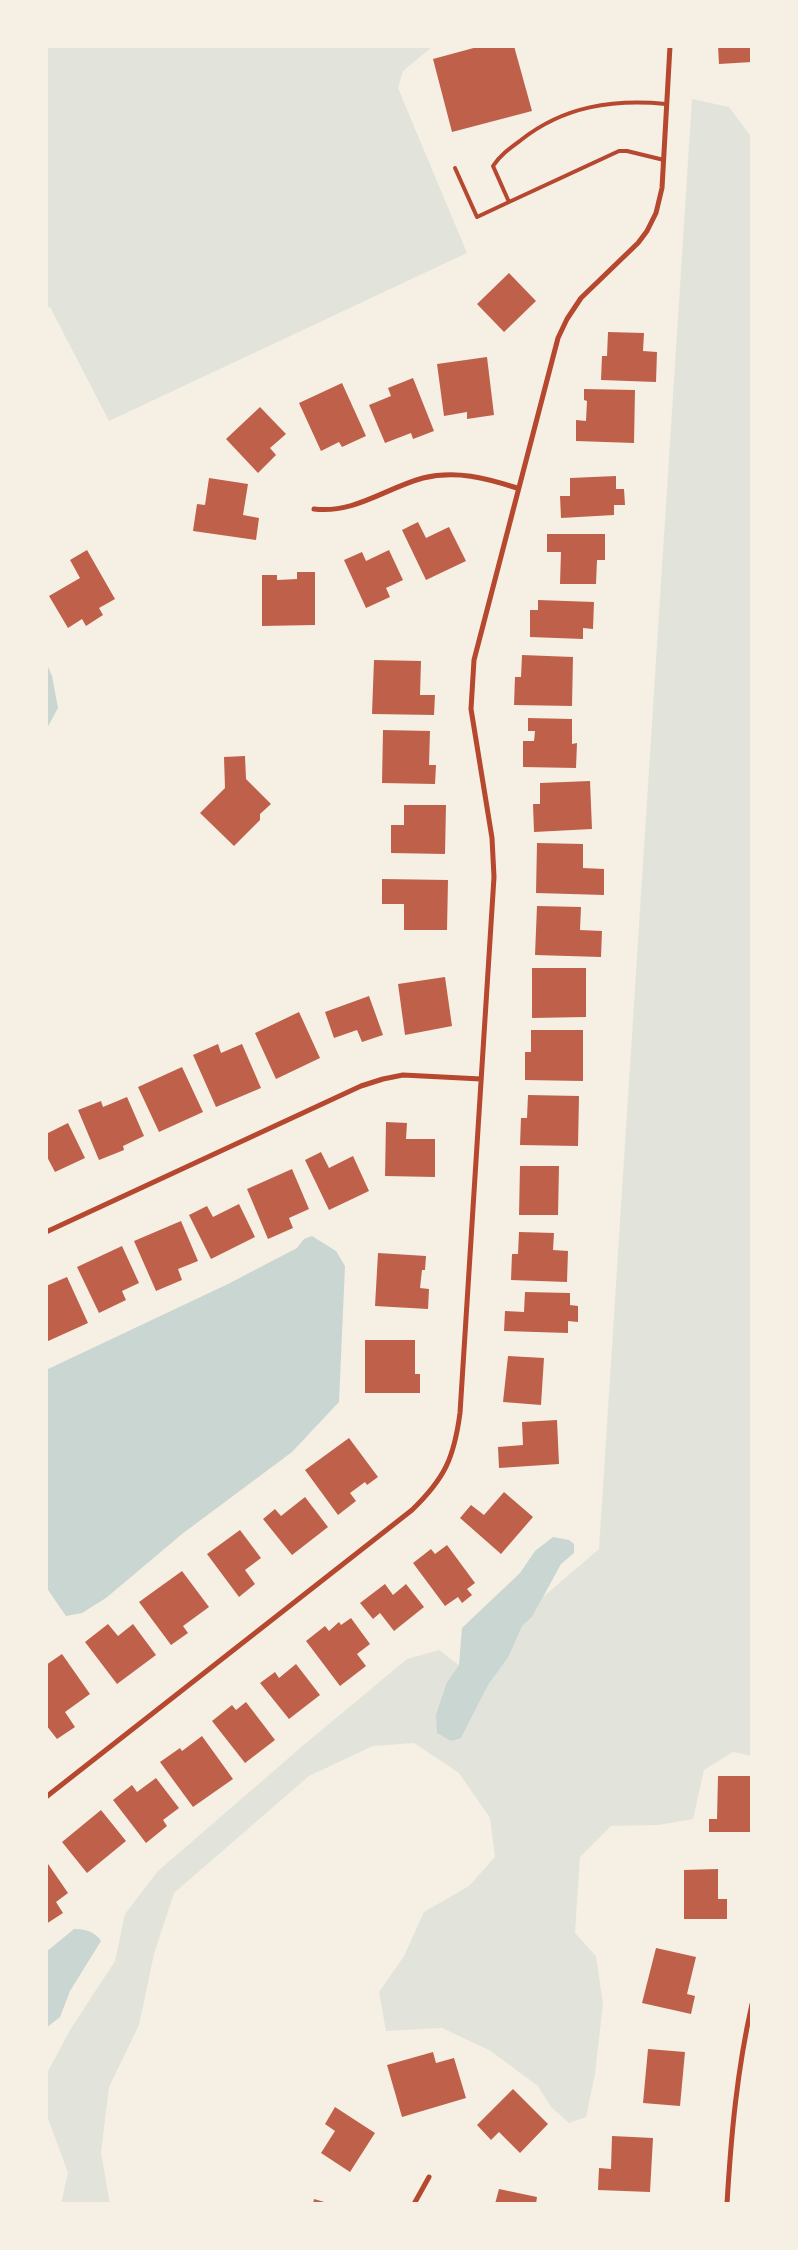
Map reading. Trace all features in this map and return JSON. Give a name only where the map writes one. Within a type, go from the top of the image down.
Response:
[{"type":"street","points":[[47,1793],[412,1510],[439,1480],[450,1461],[460,1413],[494,877],[492,838],[471,709],[470,693],[478,640],[558,338],[567,319],[581,298],[628,254],[647,231],[656,212],[662,188],[670,46]]},
{"type":"street","points":[[314,509],[328,511],[344,508],[406,484],[442,475],[483,477],[517,488]]},
{"type":"street","points":[[46,1232],[360,1086],[383,1078],[403,1075],[481,1079]]},
{"type":"street","points":[[727,2204],[733,2117],[740,2058],[752,2004]]},
{"type":"street","points":[[414,2204],[429,2177]]},
{"type":"lane","points":[[509,202],[493,166],[498,158],[528,134],[558,116],[603,104],[638,101],[666,104]]},
{"type":"lane","points":[[454,168],[477,217],[619,151],[627,150],[664,160]]},
{"type":"shaded area","points":[[46,46],[433,46],[403,71],[398,88],[467,253],[109,421],[50,307],[46,308]]},
{"type":"shaded area","points":[[692,99],[729,107],[752,138],[752,1756],[733,1752],[704,1770],[693,1819],[658,1825],[611,1826],[580,1857],[575,1933],[596,1956],[603,2004],[595,2074],[586,2117],[569,2123],[551,2107],[538,2086],[489,2050],[442,2028],[386,2031],[379,1992],[404,1956],[424,1912],[469,1886],[495,1857],[490,1818],[459,1773],[414,1743],[373,1746],[309,1776],[174,1893],[154,1954],[139,2025],[109,2087],[101,2153],[110,2204],[61,2204],[68,2173],[46,2113],[46,2075],[70,2030],[115,1961],[125,1914],[158,1871],[306,1743],[407,1659],[439,1650],[459,1665],[447,1682],[461,1738],[488,1684],[509,1656],[522,1626],[532,1617],[543,1597],[599,1549]]},
{"type":"shaded area","points":[[46,662],[52,676],[58,708],[46,730]]},
{"type":"shaded area","points":[[312,1236],[336,1251],[345,1266],[339,1402],[292,1452],[182,1534],[106,1598],[82,1613],[66,1616],[46,1587],[46,1370],[228,1284],[297,1248],[304,1239]]},
{"type":"shaded area","points":[[553,1537],[569,1540],[574,1544],[574,1553],[561,1564],[532,1617],[522,1626],[509,1656],[488,1685],[461,1738],[451,1741],[437,1733],[436,1715],[447,1682],[459,1665],[462,1628],[520,1573],[535,1551]]},
{"type":"shaded area","points":[[74,1929],[89,1931],[101,1941],[70,1991],[60,2017],[46,2028],[46,1952]]},
{"type":"building","points":[[481,46],[514,46],[532,111],[452,132],[433,59]]},
{"type":"building","points":[[718,46],[752,46],[752,62],[719,64]]},
{"type":"building","points":[[509,273],[536,301],[504,332],[477,304]]},
{"type":"building","points":[[608,332],[644,333],[643,351],[657,352],[656,382],[601,380],[602,356],[607,356]]},
{"type":"building","points":[[487,357],[494,415],[467,419],[467,412],[444,416],[437,364]]},
{"type":"building","points":[[413,378],[434,431],[413,439],[411,433],[385,443],[369,405],[391,396],[388,388]]},
{"type":"building","points":[[342,383],[366,436],[342,447],[339,442],[321,451],[299,403]]},
{"type":"building","points":[[584,389],[635,390],[634,443],[576,441],[576,420],[586,421],[587,401],[584,400]]},
{"type":"building","points":[[260,407],[286,434],[270,448],[276,455],[258,473],[226,439]]},
{"type":"building","points":[[616,476],[616,489],[624,489],[625,505],[614,505],[614,515],[561,518],[560,496],[570,496],[570,478]]},
{"type":"building","points":[[209,478],[248,484],[243,515],[259,518],[256,540],[193,531],[197,504],[205,505]]},
{"type":"building","points":[[418,522],[426,538],[449,527],[466,561],[426,580],[402,530]]},
{"type":"building","points":[[547,534],[605,534],[605,560],[597,560],[596,584],[560,584],[561,552],[547,552]]},
{"type":"building","points":[[87,550],[115,599],[99,608],[103,615],[86,626],[82,619],[68,628],[49,596],[80,578],[70,560]]},
{"type":"building","points":[[389,550],[403,580],[386,588],[390,597],[366,608],[344,560],[362,552],[366,561]]},
{"type":"building","points":[[297,572],[315,572],[315,625],[262,626],[262,575],[277,575],[277,580],[297,579]]},
{"type":"building","points":[[538,600],[594,602],[593,629],[583,628],[583,639],[530,637],[530,610],[538,610]]},
{"type":"building","points":[[522,655],[573,657],[572,706],[514,705],[515,677],[521,677]]},
{"type":"building","points":[[374,660],[421,661],[420,695],[435,695],[434,715],[372,714]]},
{"type":"building","points":[[528,718],[572,719],[572,744],[577,743],[576,768],[523,767],[523,741],[534,741],[535,731],[528,731]]},
{"type":"building","points":[[383,730],[430,731],[429,765],[436,765],[435,784],[382,783]]},
{"type":"building","points":[[245,756],[246,779],[271,804],[260,814],[260,820],[234,846],[200,813],[225,788],[224,757]]},
{"type":"building","points":[[590,781],[592,829],[534,832],[533,804],[540,804],[540,783]]},
{"type":"building","points":[[404,805],[446,805],[445,854],[391,853],[391,825],[404,825]]},
{"type":"building","points":[[537,843],[583,844],[583,868],[604,869],[604,895],[536,893]]},
{"type":"building","points":[[382,879],[448,880],[447,930],[404,930],[404,904],[382,904]]},
{"type":"building","points":[[537,906],[581,907],[580,930],[602,931],[601,957],[535,955]]},
{"type":"building","points":[[532,968],[586,968],[586,1017],[532,1018]]},
{"type":"building","points":[[445,977],[452,1026],[405,1035],[398,984]]},
{"type":"building","points":[[369,996],[383,1035],[362,1042],[357,1030],[334,1038],[325,1012]]},
{"type":"building","points":[[299,1012],[320,1058],[276,1079],[255,1033]]},
{"type":"building","points":[[531,1030],[583,1030],[583,1081],[525,1080],[525,1052],[531,1052]]},
{"type":"building","points":[[218,1044],[221,1053],[242,1044],[261,1088],[216,1107],[193,1055]]},
{"type":"building","points":[[182,1067],[203,1112],[159,1132],[138,1087]]},
{"type":"building","points":[[528,1095],[579,1096],[578,1146],[520,1145],[521,1118],[527,1118]]},
{"type":"building","points":[[127,1097],[144,1136],[123,1146],[124,1150],[99,1160],[78,1110],[101,1101],[103,1107]]},
{"type":"building","points":[[386,1122],[407,1123],[406,1139],[435,1139],[435,1177],[385,1176]]},
{"type":"building","points":[[68,1123],[85,1158],[55,1172],[46,1155],[46,1134]]},
{"type":"building","points":[[321,1152],[329,1168],[353,1156],[369,1191],[329,1210],[305,1160]]},
{"type":"building","points":[[520,1166],[559,1166],[558,1215],[519,1215]]},
{"type":"building","points":[[292,1169],[309,1209],[289,1218],[293,1228],[268,1239],[247,1189]]},
{"type":"building","points":[[239,1204],[255,1237],[211,1259],[189,1215],[207,1206],[213,1217]]},
{"type":"building","points":[[181,1221],[198,1261],[178,1269],[182,1280],[156,1291],[134,1241]]},
{"type":"building","points":[[519,1232],[554,1233],[553,1250],[568,1251],[567,1282],[511,1280],[512,1254],[518,1254]]},
{"type":"building","points":[[122,1246],[139,1283],[122,1291],[126,1300],[99,1313],[77,1267]]},
{"type":"building","points":[[378,1253],[426,1256],[425,1270],[422,1270],[420,1288],[429,1289],[428,1309],[375,1306]]},
{"type":"building","points":[[67,1277],[88,1323],[46,1342],[46,1286]]},
{"type":"building","points":[[525,1292],[570,1293],[570,1305],[578,1306],[578,1322],[568,1321],[568,1333],[504,1331],[505,1311],[524,1312]]},
{"type":"building","points":[[365,1340],[415,1340],[415,1374],[420,1374],[420,1393],[365,1393]]},
{"type":"building","points":[[508,1356],[544,1358],[541,1405],[503,1402]]},
{"type":"building","points":[[557,1420],[559,1464],[499,1468],[498,1447],[523,1445],[522,1422]]},
{"type":"building","points":[[349,1438],[378,1477],[367,1485],[365,1482],[350,1493],[356,1501],[338,1515],[305,1470]]},
{"type":"building","points":[[504,1492],[533,1517],[501,1554],[460,1518],[471,1505],[484,1515]]},
{"type":"building","points":[[305,1497],[328,1527],[292,1555],[263,1519],[275,1509],[281,1516]]},
{"type":"building","points":[[240,1530],[261,1558],[245,1570],[255,1584],[239,1597],[207,1554]]},
{"type":"building","points":[[447,1545],[475,1583],[467,1589],[472,1595],[462,1603],[458,1597],[445,1606],[413,1563],[431,1549],[435,1554]]},
{"type":"building","points":[[182,1571],[209,1607],[183,1626],[188,1633],[171,1645],[139,1602]]},
{"type":"building","points":[[385,1584],[393,1595],[406,1584],[424,1607],[394,1631],[380,1613],[373,1619],[360,1603]]},
{"type":"building","points":[[351,1618],[370,1644],[357,1654],[366,1666],[340,1686],[306,1641],[325,1626],[329,1631],[339,1622],[341,1625]]},
{"type":"building","points":[[108,1624],[118,1636],[133,1624],[156,1655],[117,1684],[85,1642]]},
{"type":"building","points":[[62,1654],[90,1694],[65,1712],[75,1727],[57,1739],[46,1725],[46,1665]]},
{"type":"building","points":[[296,1664],[320,1695],[289,1719],[260,1683],[275,1672],[279,1678]]},
{"type":"building","points":[[246,1702],[275,1740],[245,1763],[212,1721],[232,1705],[236,1710]]},
{"type":"building","points":[[202,1736],[233,1779],[193,1807],[160,1762],[180,1748],[182,1751]]},
{"type":"building","points":[[718,1776],[752,1776],[752,1832],[709,1832],[709,1819],[717,1819]]},
{"type":"building","points":[[156,1778],[179,1808],[163,1820],[167,1826],[146,1843],[113,1800],[132,1785],[137,1792]]},
{"type":"building","points":[[101,1810],[126,1841],[87,1873],[62,1842]]},
{"type":"building","points":[[46,1861],[68,1893],[56,1902],[63,1913],[46,1924]]},
{"type":"building","points":[[718,1869],[718,1899],[727,1899],[727,1919],[684,1919],[684,1870]]},
{"type":"building","points":[[656,1948],[696,1957],[687,1994],[695,1996],[691,2014],[642,2003]]},
{"type":"building","points":[[648,2049],[685,2052],[680,2106],[643,2103]]},
{"type":"building","points":[[433,2052],[436,2063],[454,2058],[466,2098],[402,2117],[387,2065]]},
{"type":"building","points":[[513,2089],[548,2124],[520,2153],[499,2132],[491,2140],[477,2125]]},
{"type":"building","points":[[335,2107],[375,2133],[350,2172],[321,2153],[335,2131],[325,2124]]},
{"type":"building","points":[[612,2136],[653,2138],[650,2192],[598,2190],[599,2168],[611,2169]]},
{"type":"building","points":[[499,2189],[537,2197],[536,2204],[495,2204]]},
{"type":"building","points":[[314,2199],[328,2203],[328,2204],[313,2204]]}]
